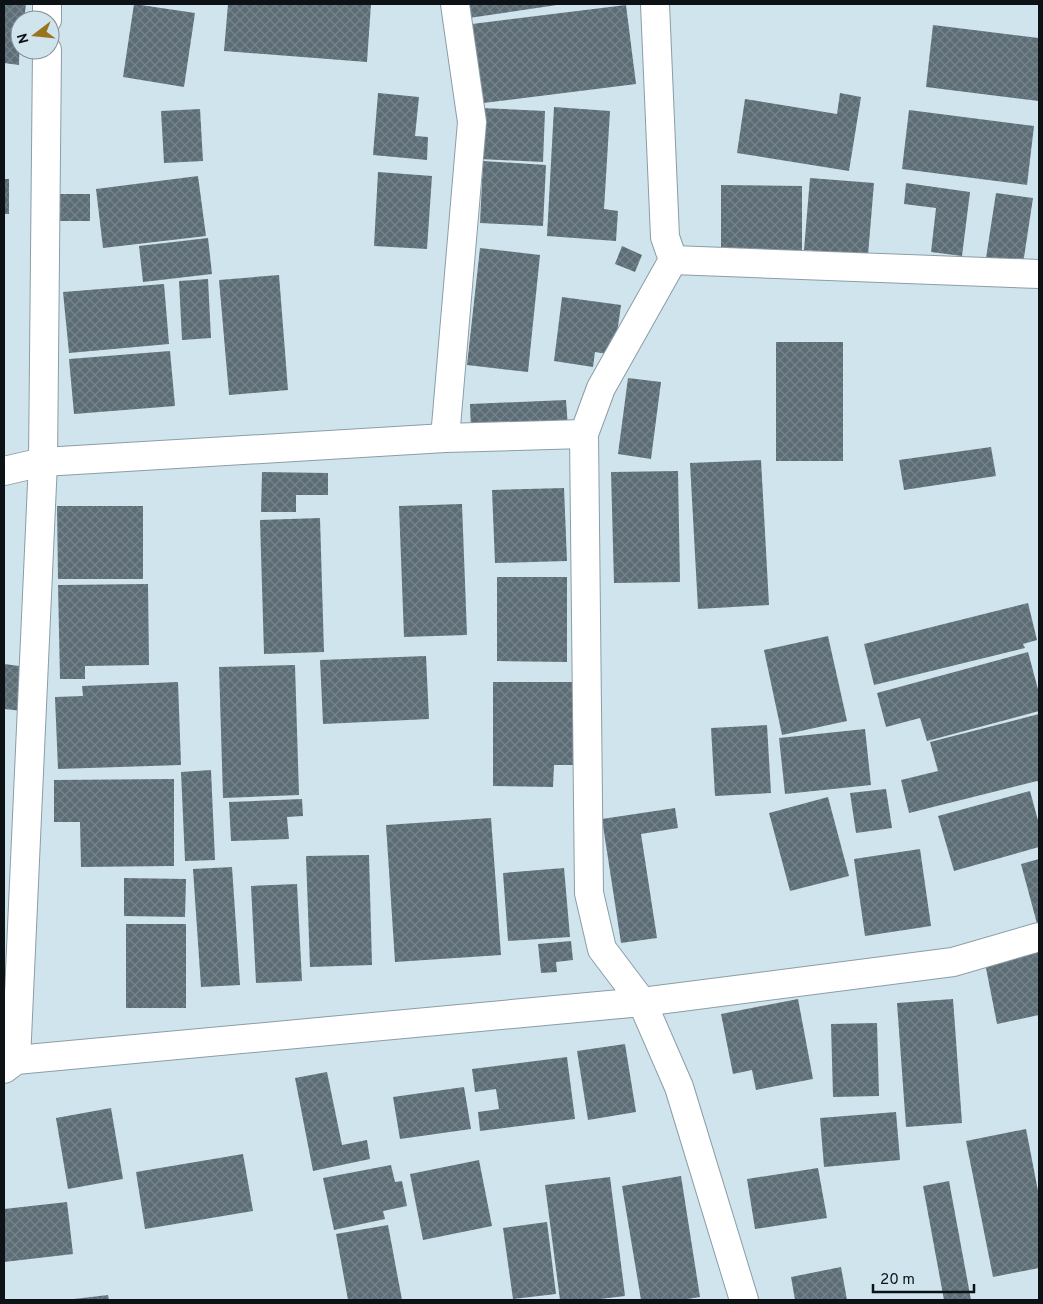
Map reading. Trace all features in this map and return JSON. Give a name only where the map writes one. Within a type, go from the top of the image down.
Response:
[{"type":"street","points":[[445,438],[472,122],[455,4]]},
{"type":"street","points":[[655,4],[666,237],[673,260],[601,388],[584,434],[589,893],[602,949],[642,1002],[679,1087],[744,1300]]},
{"type":"street","points":[[47,60],[42,462],[10,1065],[642,1002],[953,962],[1039,937]]},
{"type":"street","points":[[673,260],[1039,274]]},
{"type":"street","points":[[4,471],[42,462],[445,438],[584,434]]},
{"type":"building","points":[[4,4],[26,4],[25,10],[10,10],[10,60],[19,60],[19,65],[4,63]]},
{"type":"building","points":[[134,4],[195,13],[184,87],[123,77]]},
{"type":"building","points":[[228,4],[371,4],[367,62],[224,51]]},
{"type":"building","points":[[467,4],[557,4],[557,5],[469,18]]},
{"type":"building","points":[[626,5],[636,84],[475,104],[464,25]]},
{"type":"building","points":[[933,25],[1039,38],[1039,101],[926,87]]},
{"type":"building","points":[[378,93],[419,97],[415,136],[428,137],[427,160],[373,155]]},
{"type":"building","points":[[840,93],[861,97],[849,171],[737,153],[745,99],[837,114]]},
{"type":"building","points":[[554,107],[610,111],[604,209],[618,211],[616,241],[547,236]]},
{"type":"building","points":[[481,108],[545,111],[543,162],[480,159]]},
{"type":"building","points":[[200,109],[203,161],[164,163],[161,111]]},
{"type":"building","points":[[909,110],[1034,126],[1027,185],[902,169]]},
{"type":"building","points":[[483,161],[546,165],[543,226],[480,223]]},
{"type":"building","points":[[378,172],[432,176],[427,249],[374,246]]},
{"type":"building","points":[[198,176],[206,236],[103,248],[96,189]]},
{"type":"building","points":[[810,178],[874,183],[868,255],[804,250]]},
{"type":"building","points":[[4,179],[9,179],[9,214],[4,214]]},
{"type":"building","points":[[906,183],[970,192],[962,256],[931,252],[936,208],[904,204]]},
{"type":"building","points":[[721,185],[802,186],[802,254],[721,253]]},
{"type":"building","points":[[996,193],[1033,198],[1023,264],[986,258]]},
{"type":"building","points":[[54,194],[90,194],[90,221],[54,221]]},
{"type":"building","points":[[208,238],[212,274],[143,282],[139,246]]},
{"type":"building","points":[[622,246],[642,255],[635,272],[615,264]]},
{"type":"building","points":[[480,248],[540,255],[528,372],[467,365]]},
{"type":"building","points":[[279,275],[288,390],[229,395],[219,280]]},
{"type":"building","points":[[208,279],[211,338],[182,340],[179,281]]},
{"type":"building","points":[[164,284],[169,344],[69,353],[63,292]]},
{"type":"building","points":[[562,297],[621,305],[614,355],[595,352],[593,367],[554,361]]},
{"type":"building","points":[[776,342],[843,342],[843,461],[776,461]]},
{"type":"building","points":[[170,351],[175,406],[74,414],[69,359]]},
{"type":"building","points":[[628,378],[661,382],[651,459],[618,454]]},
{"type":"building","points":[[566,400],[568,428],[471,432],[470,404]]},
{"type":"building","points":[[991,447],[996,476],[904,490],[899,460]]},
{"type":"building","points":[[761,460],[769,605],[698,609],[690,463]]},
{"type":"building","points":[[678,471],[680,582],[614,583],[611,472]]},
{"type":"building","points":[[262,472],[328,473],[328,495],[296,495],[296,512],[261,512]]},
{"type":"building","points":[[564,488],[567,561],[495,563],[492,490]]},
{"type":"building","points":[[462,504],[467,635],[404,637],[399,506]]},
{"type":"building","points":[[57,506],[143,506],[143,579],[58,579]]},
{"type":"building","points":[[320,518],[324,652],[264,654],[260,520]]},
{"type":"building","points":[[497,577],[567,577],[567,662],[497,661]]},
{"type":"building","points":[[148,584],[149,665],[85,666],[85,679],[60,679],[58,585]]},
{"type":"building","points":[[1028,603],[1037,640],[1023,644],[1025,648],[874,685],[864,644]]},
{"type":"building","points":[[828,636],[847,721],[782,735],[764,650]]},
{"type":"building","points":[[1028,652],[1039,693],[1039,711],[927,741],[920,718],[886,727],[877,693]]},
{"type":"building","points":[[426,656],[429,719],[323,724],[320,660]]},
{"type":"building","points":[[4,664],[27,667],[23,711],[4,709]]},
{"type":"building","points":[[295,665],[299,795],[223,798],[219,667]]},
{"type":"building","points":[[178,682],[181,765],[58,769],[55,697],[83,696],[82,686]]},
{"type":"building","points":[[493,682],[573,682],[573,765],[554,765],[553,787],[493,786]]},
{"type":"building","points":[[1039,714],[1039,783],[1037,781],[909,813],[901,780],[938,771],[930,742]]},
{"type":"building","points":[[767,725],[771,793],[715,796],[711,728]]},
{"type":"building","points":[[865,729],[871,785],[785,794],[779,738]]},
{"type":"building","points":[[211,770],[215,860],[185,861],[181,772]]},
{"type":"building","points":[[174,779],[174,866],[81,867],[80,822],[54,822],[54,780]]},
{"type":"building","points":[[886,789],[892,828],[856,833],[850,793]]},
{"type":"building","points":[[1030,791],[1039,824],[1039,847],[954,871],[938,816]]},
{"type":"building","points":[[828,797],[849,876],[790,891],[769,813]]},
{"type":"building","points":[[302,799],[303,816],[287,817],[289,839],[231,841],[229,802]]},
{"type":"building","points":[[675,808],[678,828],[641,834],[657,938],[621,943],[602,819]]},
{"type":"building","points":[[491,818],[501,955],[395,962],[386,825]]},
{"type":"building","points":[[920,849],[931,926],[865,936],[854,859]]},
{"type":"building","points":[[369,855],[372,965],[310,967],[306,856]]},
{"type":"building","points":[[1039,859],[1039,931],[1021,864]]},
{"type":"building","points":[[232,867],[240,985],[201,987],[193,869]]},
{"type":"building","points":[[564,868],[570,937],[508,941],[503,873]]},
{"type":"building","points":[[124,878],[186,879],[185,917],[124,916]]},
{"type":"building","points":[[297,884],[302,981],[256,983],[251,886]]},
{"type":"building","points":[[126,924],[186,924],[186,1008],[126,1008]]},
{"type":"building","points":[[571,941],[573,960],[556,962],[557,972],[541,973],[538,944]]},
{"type":"building","points":[[1039,952],[1039,1015],[997,1024],[985,963]]},
{"type":"building","points":[[798,999],[813,1079],[756,1090],[752,1070],[733,1074],[721,1014]]},
{"type":"building","points":[[953,999],[962,1123],[906,1127],[897,1003]]},
{"type":"building","points":[[877,1023],[879,1096],[833,1097],[831,1024]]},
{"type":"building","points":[[625,1044],[636,1112],[588,1120],[577,1051]]},
{"type":"building","points":[[567,1057],[575,1119],[480,1131],[478,1112],[499,1109],[496,1089],[475,1092],[472,1069]]},
{"type":"building","points":[[327,1072],[342,1145],[367,1140],[370,1159],[313,1171],[295,1078]]},
{"type":"building","points":[[464,1087],[471,1129],[400,1139],[393,1097]]},
{"type":"building","points":[[111,1108],[123,1179],[68,1189],[56,1118]]},
{"type":"building","points":[[896,1112],[900,1160],[824,1167],[820,1118]]},
{"type":"building","points":[[1026,1129],[1039,1196],[1039,1268],[993,1277],[966,1141]]},
{"type":"building","points":[[243,1154],[253,1211],[145,1229],[136,1172]]},
{"type":"building","points":[[479,1160],[492,1226],[423,1240],[410,1174]]},
{"type":"building","points":[[391,1165],[395,1182],[402,1181],[407,1206],[383,1211],[385,1219],[334,1230],[323,1178]]},
{"type":"building","points":[[818,1168],[827,1218],[755,1229],[747,1179]]},
{"type":"building","points":[[681,1176],[700,1297],[682,1300],[641,1300],[622,1186]]},
{"type":"building","points":[[610,1177],[625,1296],[592,1300],[560,1300],[545,1185]]},
{"type":"building","points":[[949,1181],[971,1300],[944,1300],[923,1186]]},
{"type":"building","points":[[67,1202],[73,1254],[4,1262],[4,1209]]},
{"type":"building","points":[[547,1222],[556,1294],[513,1299],[503,1228]]},
{"type":"building","points":[[388,1225],[402,1300],[348,1300],[336,1234]]},
{"type":"building","points":[[841,1267],[847,1300],[795,1300],[791,1277]]},
{"type":"building","points":[[108,1295],[109,1300],[74,1300],[74,1299]]}]
